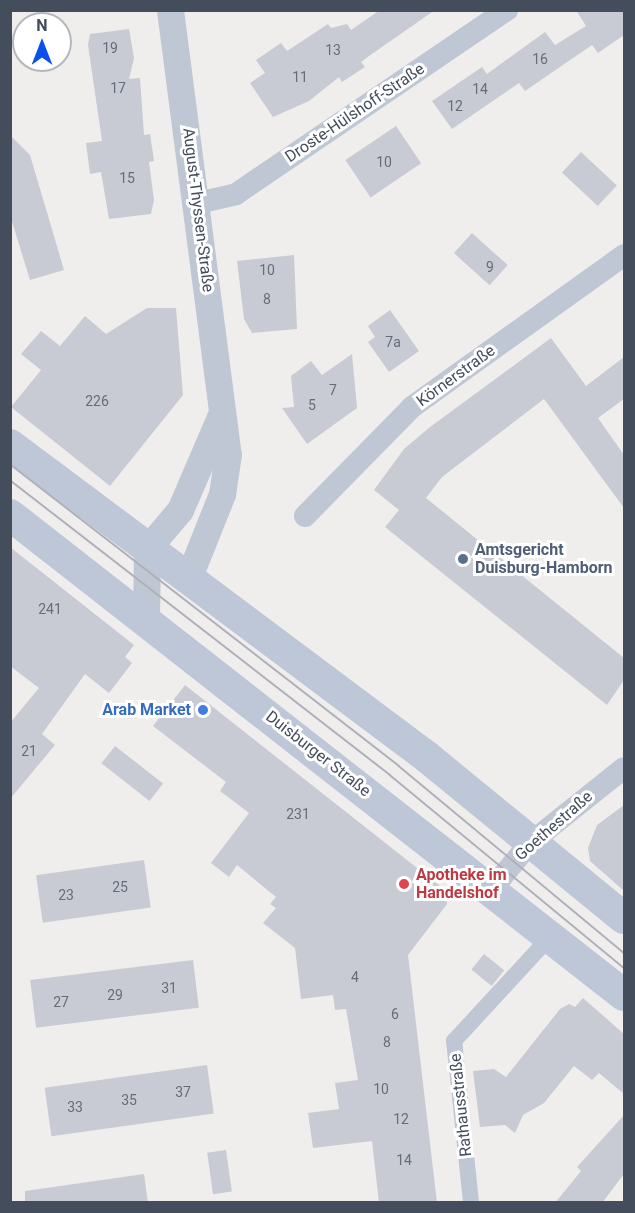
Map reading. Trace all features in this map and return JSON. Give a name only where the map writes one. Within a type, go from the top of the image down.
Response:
[{"type":"main road","points":[[10,445],[427,757],[624,918]]},
{"type":"main road","name":"Duisburger Straße","points":[[10,514],[624,994]]},
{"type":"street","name":"August-Thyssen-Straße","points":[[170,10],[198,203],[228,454],[222,494],[188,579]]},
{"type":"street","name":"Droste-Hülshoff-Straße","points":[[198,203],[236,194],[507,10]]},
{"type":"street","name":"Körnerstraße","points":[[304,516],[412,407],[624,255]]},
{"type":"street","points":[[146,620],[147,549],[180,510],[223,411]]},
{"type":"street","name":"Goethestraße","points":[[491,890],[530,843],[624,768]]},
{"type":"street","name":"Rathausstraße","points":[[471,1203],[454,1041],[550,937]]},
{"type":"building","points":[[380,10],[435,10],[361,62],[365,67],[342,82],[339,77],[309,101],[273,117],[250,83],[265,73],[256,60],[281,43],[287,51],[328,24],[331,28],[347,24],[351,30]]},
{"type":"building","points":[[576,10],[624,10],[624,35],[598,53],[592,45],[525,91],[519,83],[452,129],[432,101],[482,67],[487,74],[545,32],[555,45],[586,26]]},
{"type":"building","points":[[129,29],[134,58],[129,79],[140,78],[144,135],[150,134],[154,161],[149,162],[154,200],[151,214],[109,219],[101,172],[90,174],[86,143],[102,141],[88,45],[90,34]]},
{"type":"building","points":[[396,126],[421,163],[371,197],[345,160]]},
{"type":"building","points":[[10,135],[30,155],[64,270],[30,280],[10,215]]},
{"type":"building","points":[[581,152],[617,185],[598,206],[562,172]]},
{"type":"building","points":[[472,233],[508,265],[490,285],[454,253]]},
{"type":"building","points":[[294,255],[297,329],[252,333],[244,319],[237,261]]},
{"type":"building","points":[[147,308],[176,308],[183,395],[110,486],[11,407],[41,370],[21,354],[41,331],[60,346],[85,316],[106,334]]},
{"type":"building","points":[[390,310],[419,351],[389,372],[368,342],[375,337],[368,326]]},
{"type":"building","name":"Amtsgericht Duisburg-Hamborn","points":[[551,338],[586,386],[624,357],[624,399],[598,418],[624,455],[624,508],[544,399],[442,477],[426,498],[624,658],[624,680],[607,705],[385,527],[399,510],[374,490],[404,449],[430,427]]},
{"type":"building","points":[[352,354],[357,408],[307,444],[282,408],[294,407],[291,376],[311,361],[322,375]]},
{"type":"building","points":[[10,547],[134,645],[125,657],[132,663],[109,693],[85,674],[42,734],[55,745],[10,799],[10,723],[39,688],[10,666]]},
{"type":"building","points":[[185,685],[445,890],[447,904],[408,955],[437,1203],[379,1203],[372,1141],[313,1148],[308,1113],[339,1109],[335,1083],[358,1080],[346,1009],[335,1010],[333,995],[301,999],[295,948],[263,923],[276,908],[270,904],[276,897],[237,865],[229,877],[211,863],[249,813],[220,791],[226,782],[153,726]]},
{"type":"building","points":[[115,746],[163,784],[150,801],[101,763]]},
{"type":"building","points":[[624,805],[624,891],[590,861],[588,848],[597,825]]},
{"type":"building","points":[[144,860],[151,908],[43,923],[36,875]]},
{"type":"building","points":[[484,954],[504,970],[492,986],[471,970]]},
{"type":"building","points":[[193,960],[199,1008],[36,1028],[30,980]]},
{"type":"building","points":[[583,998],[624,1034],[624,1094],[599,1073],[592,1080],[574,1066],[544,1103],[523,1115],[515,1133],[505,1125],[480,1127],[473,1071],[494,1069],[506,1077],[560,1009],[569,1004],[575,1007]]},
{"type":"building","points":[[207,1065],[214,1114],[51,1136],[45,1088]]},
{"type":"building","points":[[624,1115],[624,1174],[602,1203],[555,1203],[581,1171],[577,1167]]},
{"type":"building","points":[[226,1150],[232,1192],[213,1194],[207,1153]]},
{"type":"building","points":[[144,1174],[148,1203],[25,1203],[25,1191]]},
{"type":"tram line","points":[[10,464],[399,766],[624,953]]},
{"type":"tram line","points":[[10,480],[390,775],[624,968]]},
{"type":"place","name":"Amtsgericht Duisburg-Hamborn","points":[[463,559]]},
{"type":"place","name":"Arab Market","points":[[203,710]]},
{"type":"place","name":"Apotheke im Handelshof","points":[[404,884]]}]
